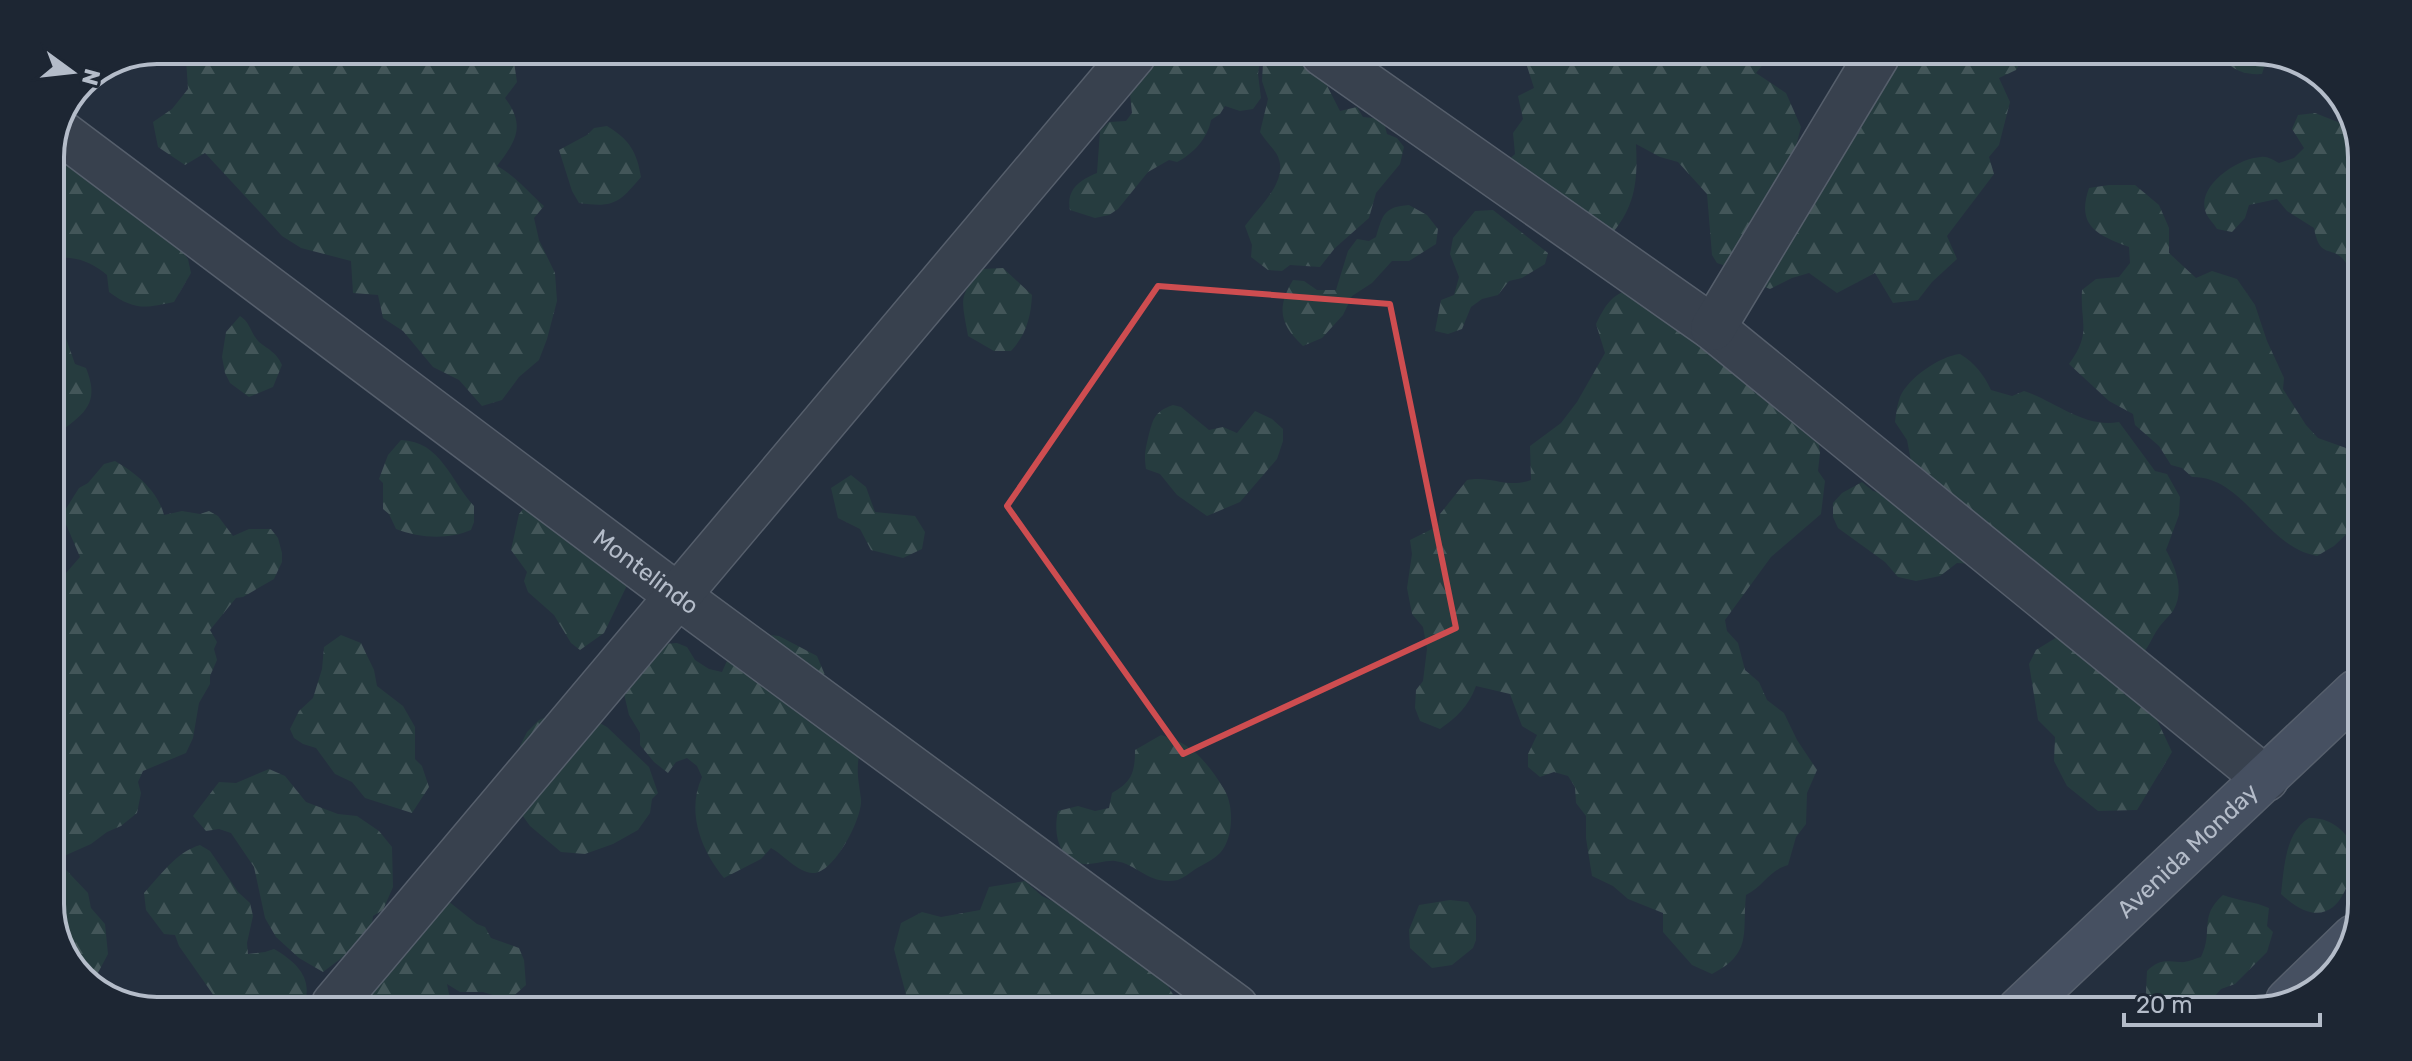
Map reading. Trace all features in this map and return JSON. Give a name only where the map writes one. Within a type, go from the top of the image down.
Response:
[{"type":"main road","name":"Avenida Monday","points":[[2033,997],[2348,700]]},
{"type":"street","points":[[340,997],[1126,64]]},
{"type":"street","points":[[1337,64],[1713,328],[2266,779]]},
{"type":"street","points":[[1713,328],[1872,64]]},
{"type":"street","name":"Montelindo","points":[[66,137],[678,596],[1222,997]]},
{"type":"highlighted area","points":[[1158,286],[1390,304],[1456,628],[1183,754],[1007,506]]},
{"type":"green space","points":[[186,64],[514,64],[517,82],[505,98],[515,117],[516,133],[497,166],[516,179],[544,206],[534,218],[539,240],[555,273],[557,301],[539,360],[519,377],[502,400],[482,406],[459,380],[433,367],[403,331],[383,318],[378,295],[353,293],[351,261],[301,248],[282,236],[205,153],[185,165],[158,147],[153,122],[172,109],[188,89]]},
{"type":"green space","points":[[1143,64],[1260,64],[1261,98],[1253,109],[1240,111],[1225,106],[1211,120],[1207,133],[1189,155],[1177,162],[1169,160],[1148,172],[1118,209],[1109,215],[1095,218],[1070,210],[1072,191],[1097,173],[1100,131],[1109,122],[1126,121],[1132,113],[1129,85]]},
{"type":"green space","points":[[1263,64],[1307,64],[1320,72],[1340,111],[1357,107],[1363,117],[1383,119],[1387,134],[1397,138],[1404,147],[1400,164],[1376,193],[1369,218],[1335,248],[1320,267],[1290,265],[1282,271],[1268,270],[1251,257],[1252,245],[1245,226],[1272,192],[1280,172],[1276,153],[1260,132],[1268,99],[1262,81]]},
{"type":"green space","points":[[1526,64],[1763,64],[1756,73],[1786,93],[1801,127],[1791,166],[1726,266],[1717,263],[1712,255],[1707,194],[1678,162],[1660,157],[1636,144],[1633,194],[1624,216],[1609,237],[1506,162],[1515,154],[1513,133],[1523,119],[1518,96],[1534,88]]},
{"type":"green space","points":[[1884,64],[2020,64],[2016,70],[1999,78],[2010,102],[1999,145],[1989,157],[1994,174],[1947,236],[1957,259],[1918,300],[1893,303],[1875,273],[1837,293],[1809,273],[1770,289],[1757,284]]},
{"type":"green space","points":[[2230,64],[2265,65],[2262,74],[2236,69]]},
{"type":"green space","points":[[2315,113],[2341,123],[2343,127],[2348,151],[2348,267],[2341,257],[2323,249],[2314,228],[2287,211],[2277,199],[2249,205],[2245,218],[2232,232],[2217,229],[2206,213],[2204,203],[2207,193],[2231,168],[2261,157],[2279,163],[2294,158],[2304,148],[2292,129],[2298,115]]},
{"type":"green space","points":[[607,126],[631,147],[641,177],[615,202],[600,205],[579,203],[559,150],[594,128]]},
{"type":"green space","points":[[64,162],[181,250],[188,259],[191,273],[174,302],[133,305],[109,292],[107,275],[85,261],[64,258]]},
{"type":"green space","points":[[2135,185],[2159,205],[2169,228],[2169,253],[2196,278],[2212,271],[2237,279],[2255,305],[2284,378],[2283,389],[2306,425],[2318,438],[2348,450],[2348,533],[2334,546],[2317,556],[2301,551],[2285,542],[2223,485],[2192,477],[2182,468],[2171,465],[2159,446],[2135,425],[2133,414],[2109,401],[2069,364],[2083,336],[2082,290],[2096,279],[2119,277],[2130,263],[2129,247],[2099,233],[2088,220],[2085,212],[2089,188]]},
{"type":"green space","points":[[1409,205],[1427,215],[1438,229],[1436,244],[1409,261],[1392,261],[1372,283],[1352,296],[1343,315],[1322,338],[1303,346],[1289,331],[1283,316],[1284,299],[1293,280],[1304,281],[1317,290],[1336,290],[1348,251],[1357,239],[1369,241],[1376,237],[1389,210]]},
{"type":"green space","points":[[1493,210],[1548,253],[1545,264],[1522,278],[1509,281],[1498,295],[1482,299],[1471,307],[1462,329],[1448,334],[1435,331],[1441,300],[1454,295],[1459,277],[1450,254],[1453,238],[1475,211]]},
{"type":"green space","points":[[1003,268],[1032,295],[1027,325],[1016,345],[1011,351],[994,351],[968,336],[964,299],[969,286],[983,269]]},
{"type":"green space","points":[[1632,289],[1818,436],[1818,471],[1825,481],[1821,514],[1771,557],[1725,620],[1727,631],[1738,643],[1745,670],[1759,682],[1767,700],[1784,713],[1817,770],[1807,793],[1806,824],[1796,837],[1788,865],[1746,895],[1740,950],[1712,974],[1692,965],[1663,932],[1663,913],[1628,899],[1613,886],[1592,876],[1586,816],[1576,803],[1575,787],[1568,776],[1554,772],[1540,777],[1528,767],[1528,754],[1537,735],[1522,726],[1510,694],[1476,686],[1461,711],[1440,729],[1420,721],[1415,708],[1416,690],[1423,681],[1427,649],[1423,627],[1412,614],[1407,588],[1412,554],[1410,540],[1438,526],[1440,514],[1467,480],[1514,483],[1531,480],[1530,446],[1561,423],[1577,402],[1605,353],[1596,324],[1610,302]]},
{"type":"green space","points":[[240,316],[259,342],[275,354],[282,365],[273,387],[249,397],[230,383],[222,357],[226,332]]},
{"type":"green space","points":[[64,333],[75,364],[86,368],[91,388],[86,409],[65,428]]},
{"type":"green space","points":[[1960,354],[1978,370],[1991,390],[2012,396],[2024,391],[2082,418],[2119,422],[2155,471],[2167,474],[2180,497],[2179,515],[2166,550],[2176,572],[2179,588],[2177,603],[2139,658],[1911,461],[1907,440],[1895,422],[1900,397],[1926,369]]},
{"type":"green space","points":[[1173,405],[1181,407],[1209,430],[1223,427],[1237,433],[1255,411],[1272,419],[1283,429],[1277,459],[1240,502],[1207,516],[1177,495],[1160,474],[1146,469],[1146,450],[1153,421],[1161,411]]},
{"type":"green space","points":[[401,440],[426,447],[444,464],[474,506],[471,530],[434,537],[396,529],[383,509],[383,483],[379,479],[388,455]]},
{"type":"green space","points":[[115,461],[131,471],[157,498],[164,515],[209,511],[218,516],[233,536],[249,529],[271,529],[278,538],[282,562],[274,579],[236,598],[210,630],[217,642],[214,649],[217,660],[210,684],[199,703],[193,738],[186,753],[143,771],[138,782],[141,793],[137,813],[91,844],[64,856],[64,575],[80,557],[64,520],[64,512],[79,488],[88,483],[104,464]]},
{"type":"green space","points":[[851,475],[866,487],[875,512],[915,516],[925,532],[922,549],[903,558],[871,550],[860,529],[838,518],[831,488]]},
{"type":"green space","points":[[1862,482],[1873,491],[1882,493],[1975,564],[1957,563],[1940,576],[1916,581],[1898,577],[1885,562],[1838,528],[1833,517],[1833,503],[1842,493]]},
{"type":"green space","points":[[528,503],[632,575],[604,633],[580,650],[571,643],[554,615],[528,592],[524,581],[527,572],[511,550],[519,514]]},
{"type":"green space","points":[[761,634],[779,636],[817,656],[859,756],[860,807],[846,843],[821,871],[813,873],[802,870],[771,848],[761,859],[724,878],[698,830],[695,804],[702,777],[697,766],[687,758],[676,762],[668,773],[654,762],[640,745],[640,733],[629,715],[624,694],[650,645],[677,643],[687,647],[695,660],[709,669],[722,672],[730,654]]},
{"type":"green space","points":[[2062,634],[2112,675],[2125,695],[2136,700],[2157,720],[2172,752],[2137,810],[2098,811],[2067,786],[2054,761],[2055,737],[2038,720],[2029,664],[2036,650]]},
{"type":"green space","points":[[341,635],[361,643],[374,670],[377,686],[403,706],[415,727],[415,759],[422,766],[429,787],[412,813],[365,798],[352,782],[335,774],[316,748],[294,738],[290,729],[299,711],[313,698],[322,669],[324,647]]},
{"type":"green space","points":[[551,715],[589,717],[607,727],[649,767],[658,793],[652,799],[650,813],[638,830],[613,844],[585,854],[561,852],[530,826],[515,805],[513,786],[520,746],[527,732],[539,720]]},
{"type":"green space","points":[[1161,735],[1190,748],[1224,789],[1230,804],[1231,821],[1225,847],[1182,878],[1168,881],[1151,877],[1123,863],[1084,864],[1068,857],[1057,836],[1058,811],[1078,806],[1095,811],[1109,808],[1112,793],[1131,776],[1135,750]]},
{"type":"green space","points":[[269,769],[285,776],[306,802],[338,814],[357,816],[379,831],[392,847],[393,887],[383,910],[373,916],[371,933],[323,972],[299,958],[276,937],[265,918],[254,867],[231,833],[219,829],[206,831],[193,816],[219,782],[236,783]]},
{"type":"green space","points":[[2309,818],[2324,820],[2335,825],[2348,838],[2348,882],[2335,905],[2325,911],[2313,913],[2298,907],[2281,894],[2290,842],[2301,824]]},
{"type":"green space","points":[[200,845],[210,851],[238,892],[250,903],[253,916],[247,943],[248,954],[274,949],[289,959],[301,971],[306,997],[215,997],[179,946],[175,935],[164,934],[146,910],[144,893],[162,872],[191,848]]},
{"type":"green space","points":[[64,868],[88,893],[91,908],[105,924],[108,954],[97,975],[76,950],[64,910]]},
{"type":"green space","points":[[1025,881],[1042,896],[1062,906],[1076,902],[1150,965],[1174,997],[907,997],[894,949],[901,923],[922,912],[941,917],[980,910],[989,887]]},
{"type":"green space","points":[[2223,895],[2269,908],[2267,926],[2273,932],[2267,952],[2235,984],[2221,989],[2214,997],[2146,997],[2147,971],[2155,964],[2185,962],[2201,957],[2208,917]]},
{"type":"green space","points":[[443,897],[485,927],[491,938],[519,948],[524,960],[526,985],[512,997],[460,992],[447,984],[450,997],[354,997]]},
{"type":"green space","points":[[1450,900],[1468,902],[1476,916],[1476,940],[1473,948],[1452,965],[1432,968],[1410,948],[1409,930],[1419,905]]}]
